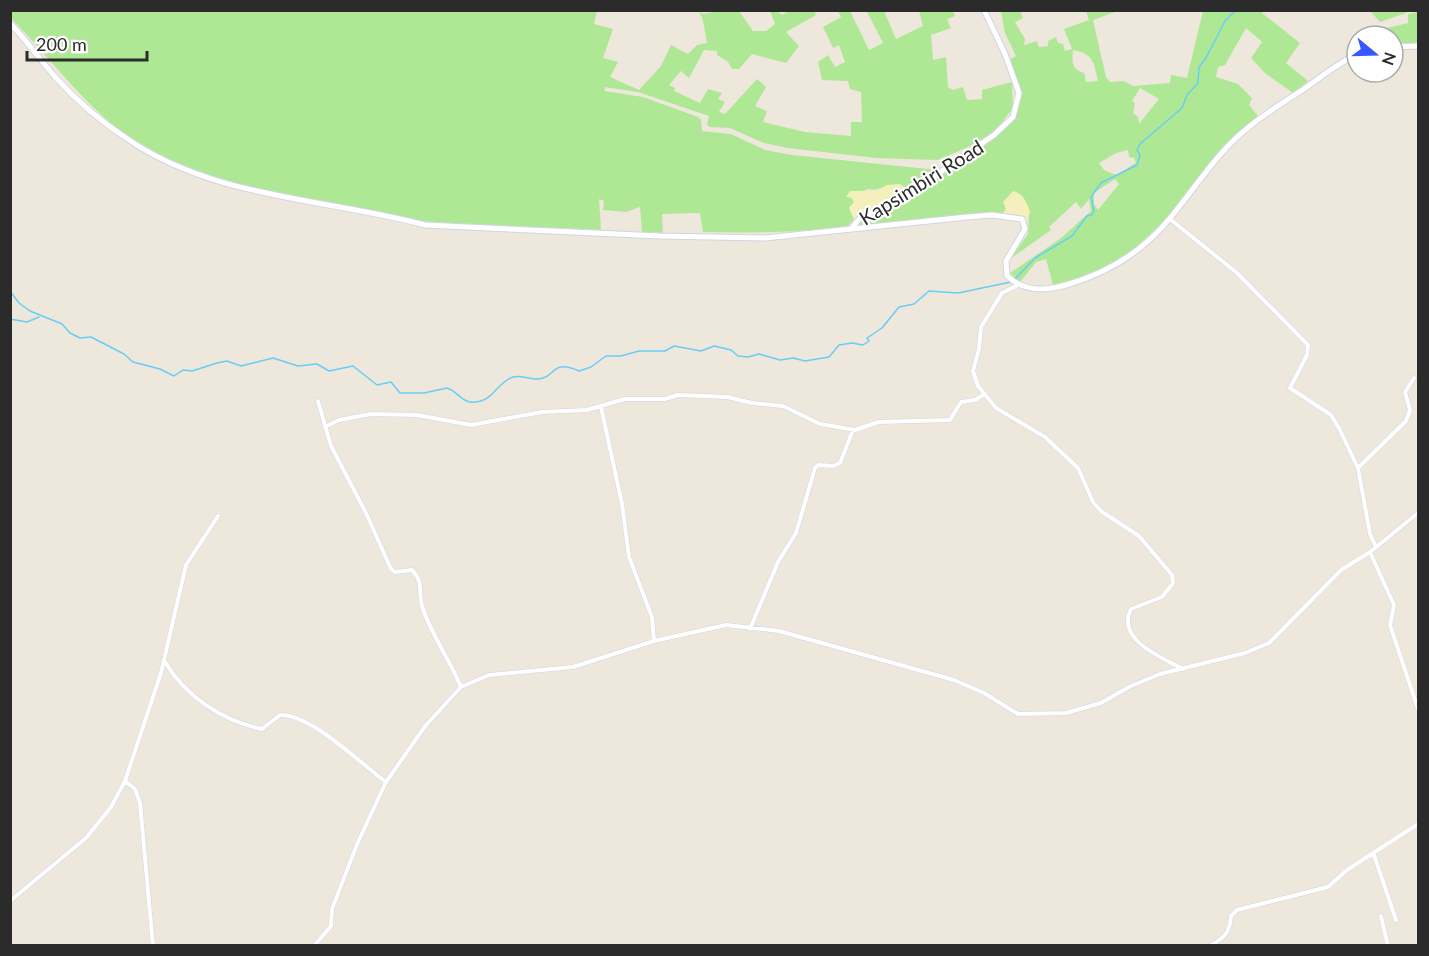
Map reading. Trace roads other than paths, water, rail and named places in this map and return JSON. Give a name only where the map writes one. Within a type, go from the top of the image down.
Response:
[{"type":"street","name":"Kapsimbiri Road","points":[[851,229],[860,218],[929,180],[994,135],[1013,117],[1019,93],[1005,54],[984,10]]},
{"type":"street","points":[[10,23],[57,78],[124,137],[179,167],[275,197],[387,214],[425,225],[660,236],[765,238],[967,217],[1018,217],[1024,221],[1025,229],[1006,261],[1007,276],[1015,282],[1046,290],[1105,272],[1125,260],[1170,219],[1218,157],[1252,124],[1345,61]]},
{"type":"street","points":[[1170,219],[1237,273],[1308,345],[1307,355],[1290,388],[1331,415],[1358,468],[1370,534],[1376,547]]},
{"type":"street","points":[[1015,282],[1002,293],[981,327],[979,349],[973,371],[984,395],[996,408],[1052,444],[1078,468],[1093,502],[1101,511],[1138,536],[1172,575],[1173,583],[1166,594],[1131,609],[1128,623],[1132,633],[1143,646],[1183,669]]},
{"type":"street","points":[[1358,468],[1407,421],[1410,410],[1405,392],[1414,378]]},
{"type":"street","points":[[325,427],[339,420],[371,414],[417,416],[471,424],[542,412],[601,407],[625,399],[664,399],[678,395],[727,397],[752,403],[783,406],[820,424],[852,430],[879,422],[950,420],[961,402],[975,400],[984,395]]},
{"type":"street","points":[[318,401],[336,456],[366,513],[391,569],[394,572],[412,570],[420,579],[422,587],[419,598],[423,610],[461,687]]},
{"type":"street","points":[[601,407],[622,504],[629,556],[652,618],[654,641]]},
{"type":"street","points":[[750,629],[778,562],[796,533],[815,468],[819,465],[833,466],[840,463],[852,430]]},
{"type":"street","points":[[314,945],[331,926],[332,909],[358,842],[386,782],[426,724],[461,687],[489,675],[581,665],[654,641],[726,625],[779,631],[954,680],[984,693],[1010,710],[1029,715],[1086,709],[1145,680],[1245,653],[1269,643],[1333,578],[1419,513]]},
{"type":"street","points":[[10,901],[100,824],[125,781],[165,661],[186,565],[218,516]]},
{"type":"street","points":[[1370,552],[1394,605],[1390,625],[1419,709]]},
{"type":"street","points":[[165,661],[188,691],[218,713],[260,729],[280,715],[301,719],[323,732],[386,782]]},
{"type":"street","points":[[125,781],[135,789],[142,815],[153,945]]},
{"type":"street","points":[[1209,945],[1226,935],[1230,929],[1231,916],[1237,910],[1328,887],[1347,870],[1374,855],[1397,836],[1419,824]]},
{"type":"street","points":[[1374,855],[1396,920]]},
{"type":"street","points":[[1381,916],[1389,945]]},
{"type":"waterway","points":[[1015,279],[1035,258],[1072,236],[1087,216],[1092,215],[1094,211],[1091,197],[1101,183],[1137,165],[1140,155],[1137,150],[1140,144],[1182,108],[1187,95],[1198,83],[1199,67],[1225,21],[1236,10]]},
{"type":"waterway","points":[[10,291],[19,303],[30,311],[62,324],[70,333],[80,338],[91,337],[124,354],[133,362],[160,369],[174,376],[183,370],[192,371],[227,361],[241,366],[273,358],[298,366],[317,364],[329,371],[353,366],[377,385],[391,382],[400,393],[424,393],[447,388],[471,402],[487,398],[513,377],[543,378],[558,368],[579,371],[591,367],[606,356],[621,356],[639,351],[665,351],[674,346],[701,351],[714,346],[731,350],[738,356],[748,357],[759,354],[780,360],[793,358],[805,361],[829,357],[839,345],[852,343],[863,345],[869,341],[867,338],[882,328],[899,307],[914,304],[929,291],[958,293],[1011,282]]},
{"type":"waterway","points":[[10,319],[27,322],[39,317]]}]
